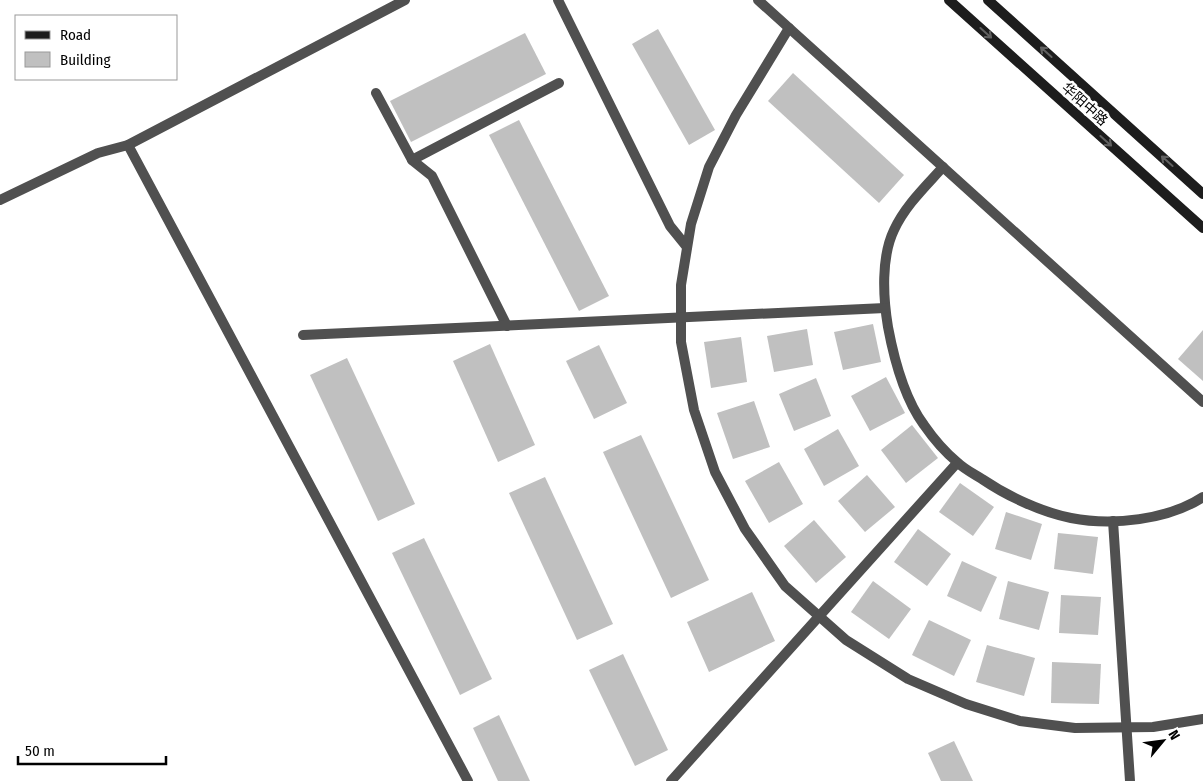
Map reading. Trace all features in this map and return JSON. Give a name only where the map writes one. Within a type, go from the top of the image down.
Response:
[{"type":"main road","name":"华阳中路","points":[[950,0],[1203,228]]},
{"type":"main road","name":"华阳中路","points":[[988,0],[1203,194]]},
{"type":"street","points":[[0,200],[98,154],[128,145],[405,0]]},
{"type":"street","points":[[558,0],[670,226],[687,247]]},
{"type":"street","points":[[758,0],[1203,402]]},
{"type":"street","points":[[789,28],[736,115],[709,168],[692,224],[681,285],[682,342],[694,410],[715,472],[745,529],[785,586],[846,640],[908,679],[966,704],[1020,721],[1075,728],[1153,727],[1203,719]]},
{"type":"street","points":[[412,160],[559,83]]},
{"type":"street","points":[[376,92],[412,160],[432,176],[507,326]]},
{"type":"street","points":[[128,145],[468,781]]},
{"type":"street","points":[[943,167],[908,206],[893,231],[887,257],[884,286],[885,308],[894,357],[905,389],[924,424],[957,463],[1000,491],[1034,506],[1072,518],[1113,521],[1154,518],[1190,506],[1203,497]]},
{"type":"street","points":[[304,335],[885,308]]},
{"type":"street","points":[[671,781],[957,463]]},
{"type":"street","points":[[1113,521],[1130,781]]},
{"type":"building","points":[[658,29],[715,130],[689,145],[632,44]]},
{"type":"building","points":[[525,33],[546,74],[411,142],[390,101]]},
{"type":"building","points":[[793,73],[904,175],[879,203],[768,101]]},
{"type":"building","points":[[519,120],[609,296],[579,311],[489,135]]},
{"type":"building","points":[[873,324],[881,362],[843,370],[834,332]]},
{"type":"building","points":[[807,329],[813,365],[774,372],[767,336]]},
{"type":"building","points":[[1203,330],[1203,381],[1178,359]]},
{"type":"building","points":[[741,337],[747,382],[711,388],[704,342]]},
{"type":"building","points":[[490,344],[535,445],[498,462],[453,361]]},
{"type":"building","points":[[599,345],[627,403],[594,419],[566,361]]},
{"type":"building","points":[[347,358],[415,504],[378,521],[310,375]]},
{"type":"building","points":[[886,377],[905,413],[870,431],[851,396]]},
{"type":"building","points":[[816,378],[831,416],[794,431],[779,394]]},
{"type":"building","points":[[754,401],[770,447],[733,459],[717,413]]},
{"type":"building","points":[[912,425],[938,458],[906,483],[881,450]]},
{"type":"building","points":[[838,429],[859,466],[824,486],[804,449]]},
{"type":"building","points":[[641,435],[709,580],[671,598],[603,452]]},
{"type":"building","points":[[779,462],[803,504],[769,523],[745,481]]},
{"type":"building","points":[[867,475],[895,507],[865,532],[838,501]]},
{"type":"building","points":[[545,477],[613,624],[577,640],[509,493]]},
{"type":"building","points":[[960,483],[994,507],[973,536],[939,512]]},
{"type":"building","points":[[1006,512],[1042,524],[1031,560],[995,549]]},
{"type":"building","points":[[814,520],[846,557],[816,583],[784,546]]},
{"type":"building","points":[[918,529],[951,554],[927,586],[894,562]]},
{"type":"building","points":[[1058,533],[1098,537],[1093,574],[1054,569]]},
{"type":"building","points":[[424,538],[492,679],[460,695],[392,553]]},
{"type":"building","points":[[962,561],[997,577],[981,612],[947,596]]},
{"type":"building","points":[[873,581],[911,609],[889,639],[851,612]]},
{"type":"building","points":[[1008,581],[1049,592],[1039,630],[999,619]]},
{"type":"building","points":[[752,592],[775,641],[709,672],[687,622]]},
{"type":"building","points":[[1061,595],[1101,597],[1098,635],[1059,633]]},
{"type":"building","points":[[929,620],[971,640],[954,676],[912,655]]},
{"type":"building","points":[[987,645],[1035,658],[1024,696],[976,682]]},
{"type":"building","points":[[623,654],[668,750],[635,766],[589,670]]},
{"type":"building","points":[[1052,662],[1101,664],[1099,704],[1051,703]]},
{"type":"building","points":[[499,715],[530,781],[498,781],[473,728]]},
{"type":"building","points":[[954,741],[973,781],[941,781],[928,753]]}]
